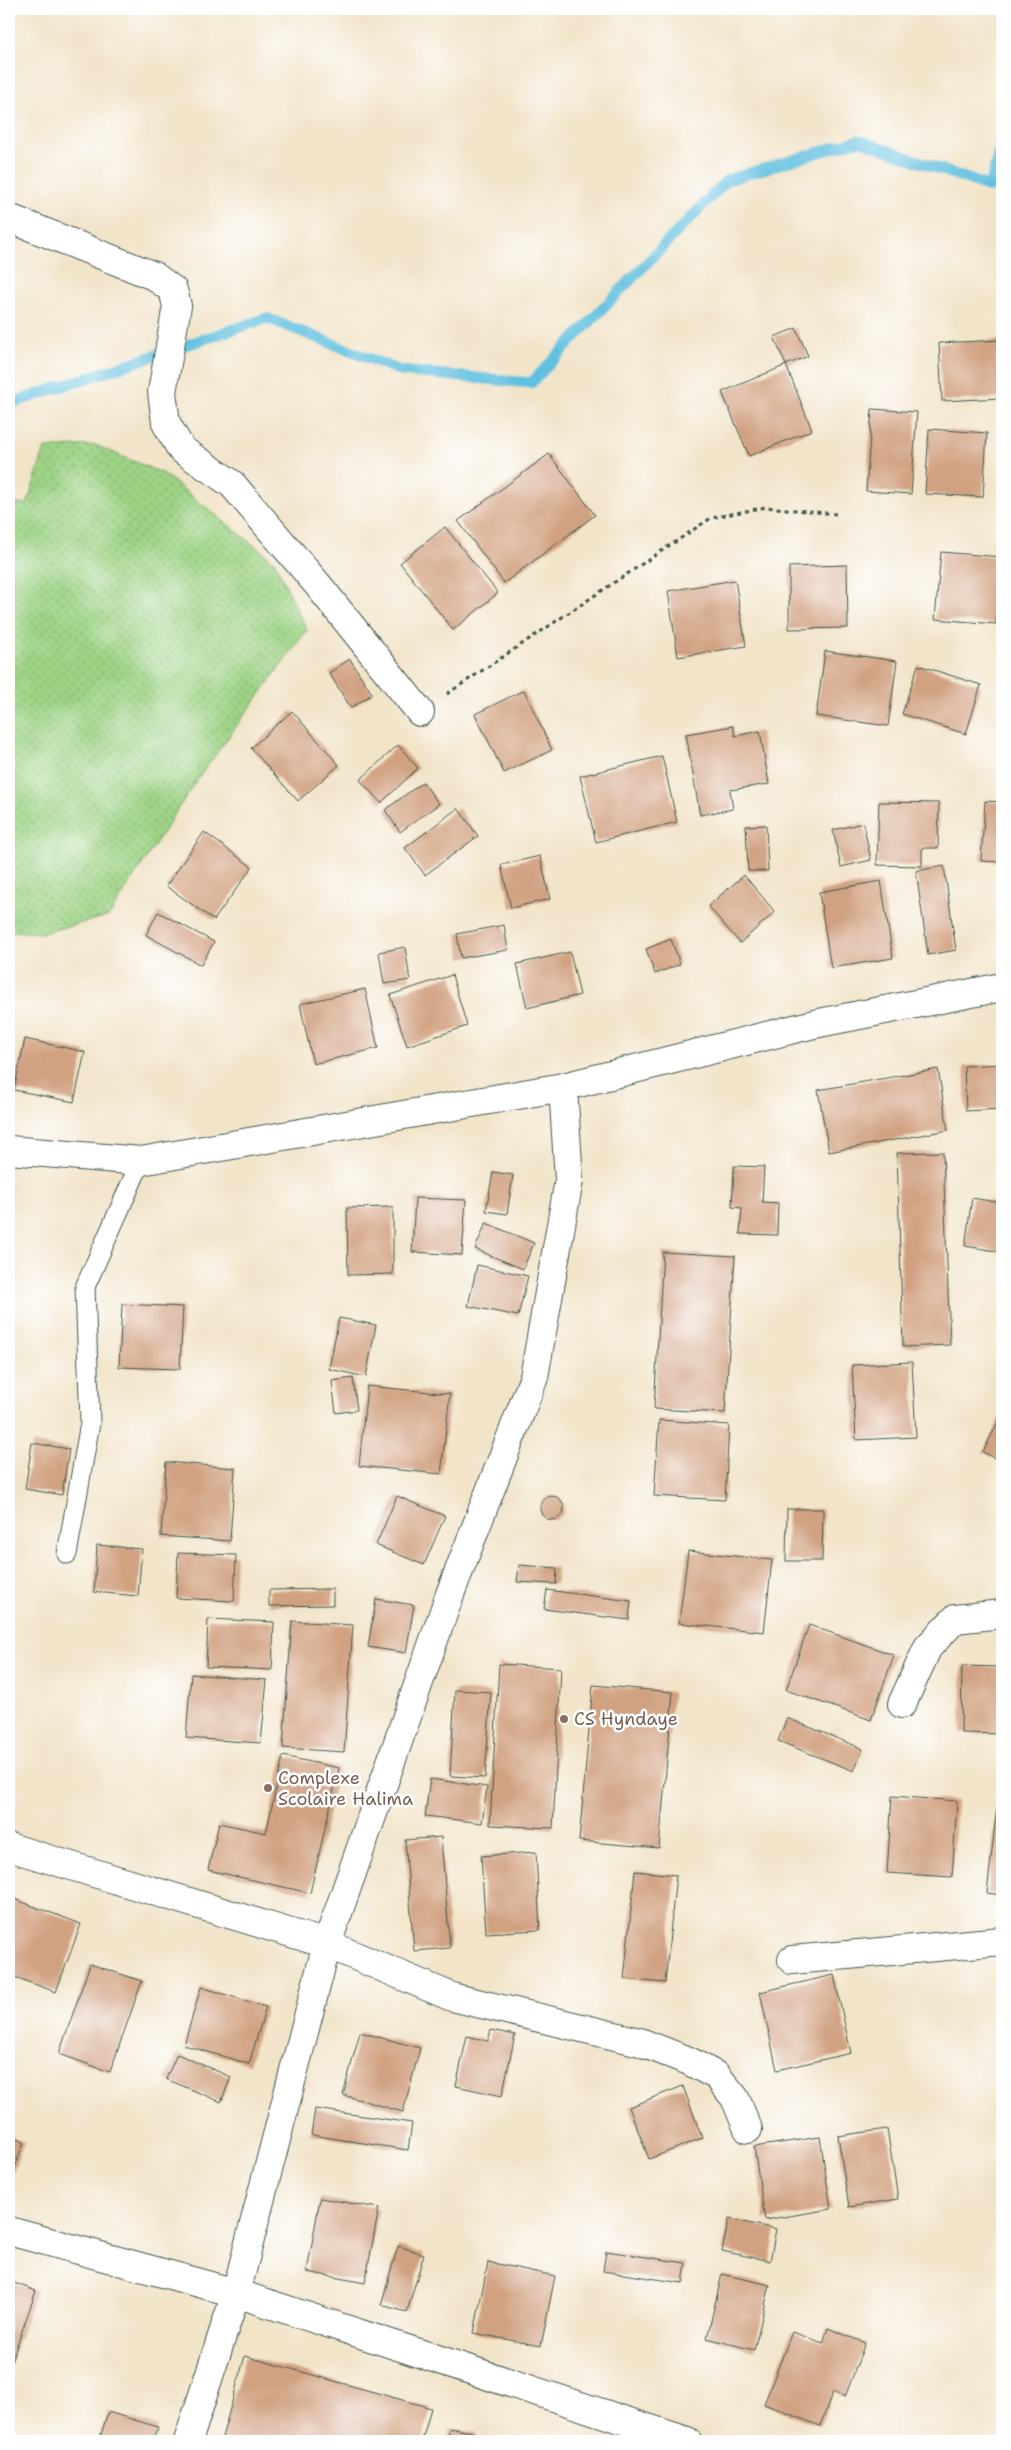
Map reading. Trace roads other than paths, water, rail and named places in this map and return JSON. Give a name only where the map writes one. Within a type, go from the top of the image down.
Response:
[{"type":"main road","points":[[9,218],[154,276],[173,290],[177,306],[162,392],[166,424],[181,449],[232,484],[318,585],[420,712]]},
{"type":"main road","points":[[9,1150],[142,1161],[563,1087],[814,1024],[1002,987]]},
{"type":"main road","points":[[188,2441],[236,2293],[327,1944],[450,1594],[534,1377],[568,1180],[563,1087]]},
{"type":"main road","points":[[902,1704],[928,1647],[955,1619],[1002,1614]]},
{"type":"main road","points":[[9,1847],[327,1944],[452,1997],[640,2042],[688,2061],[717,2076],[735,2098],[748,2129]]},
{"type":"main road","points":[[792,1960],[1002,1941]]},
{"type":"main road","points":[[9,2231],[236,2293],[687,2441]]},
{"type":"lane","points":[[67,1554],[90,1423],[84,1287],[142,1161]]},
{"type":"waterway","points":[[9,404],[267,318],[401,371],[531,383],[727,180],[859,140],[990,187],[1002,139]]},
{"type":"place","name":"CS Hyndaye","points":[[564,1719]]},
{"type":"place","name":"Complexe Scolaire Halima","points":[[268,1788]]}]
